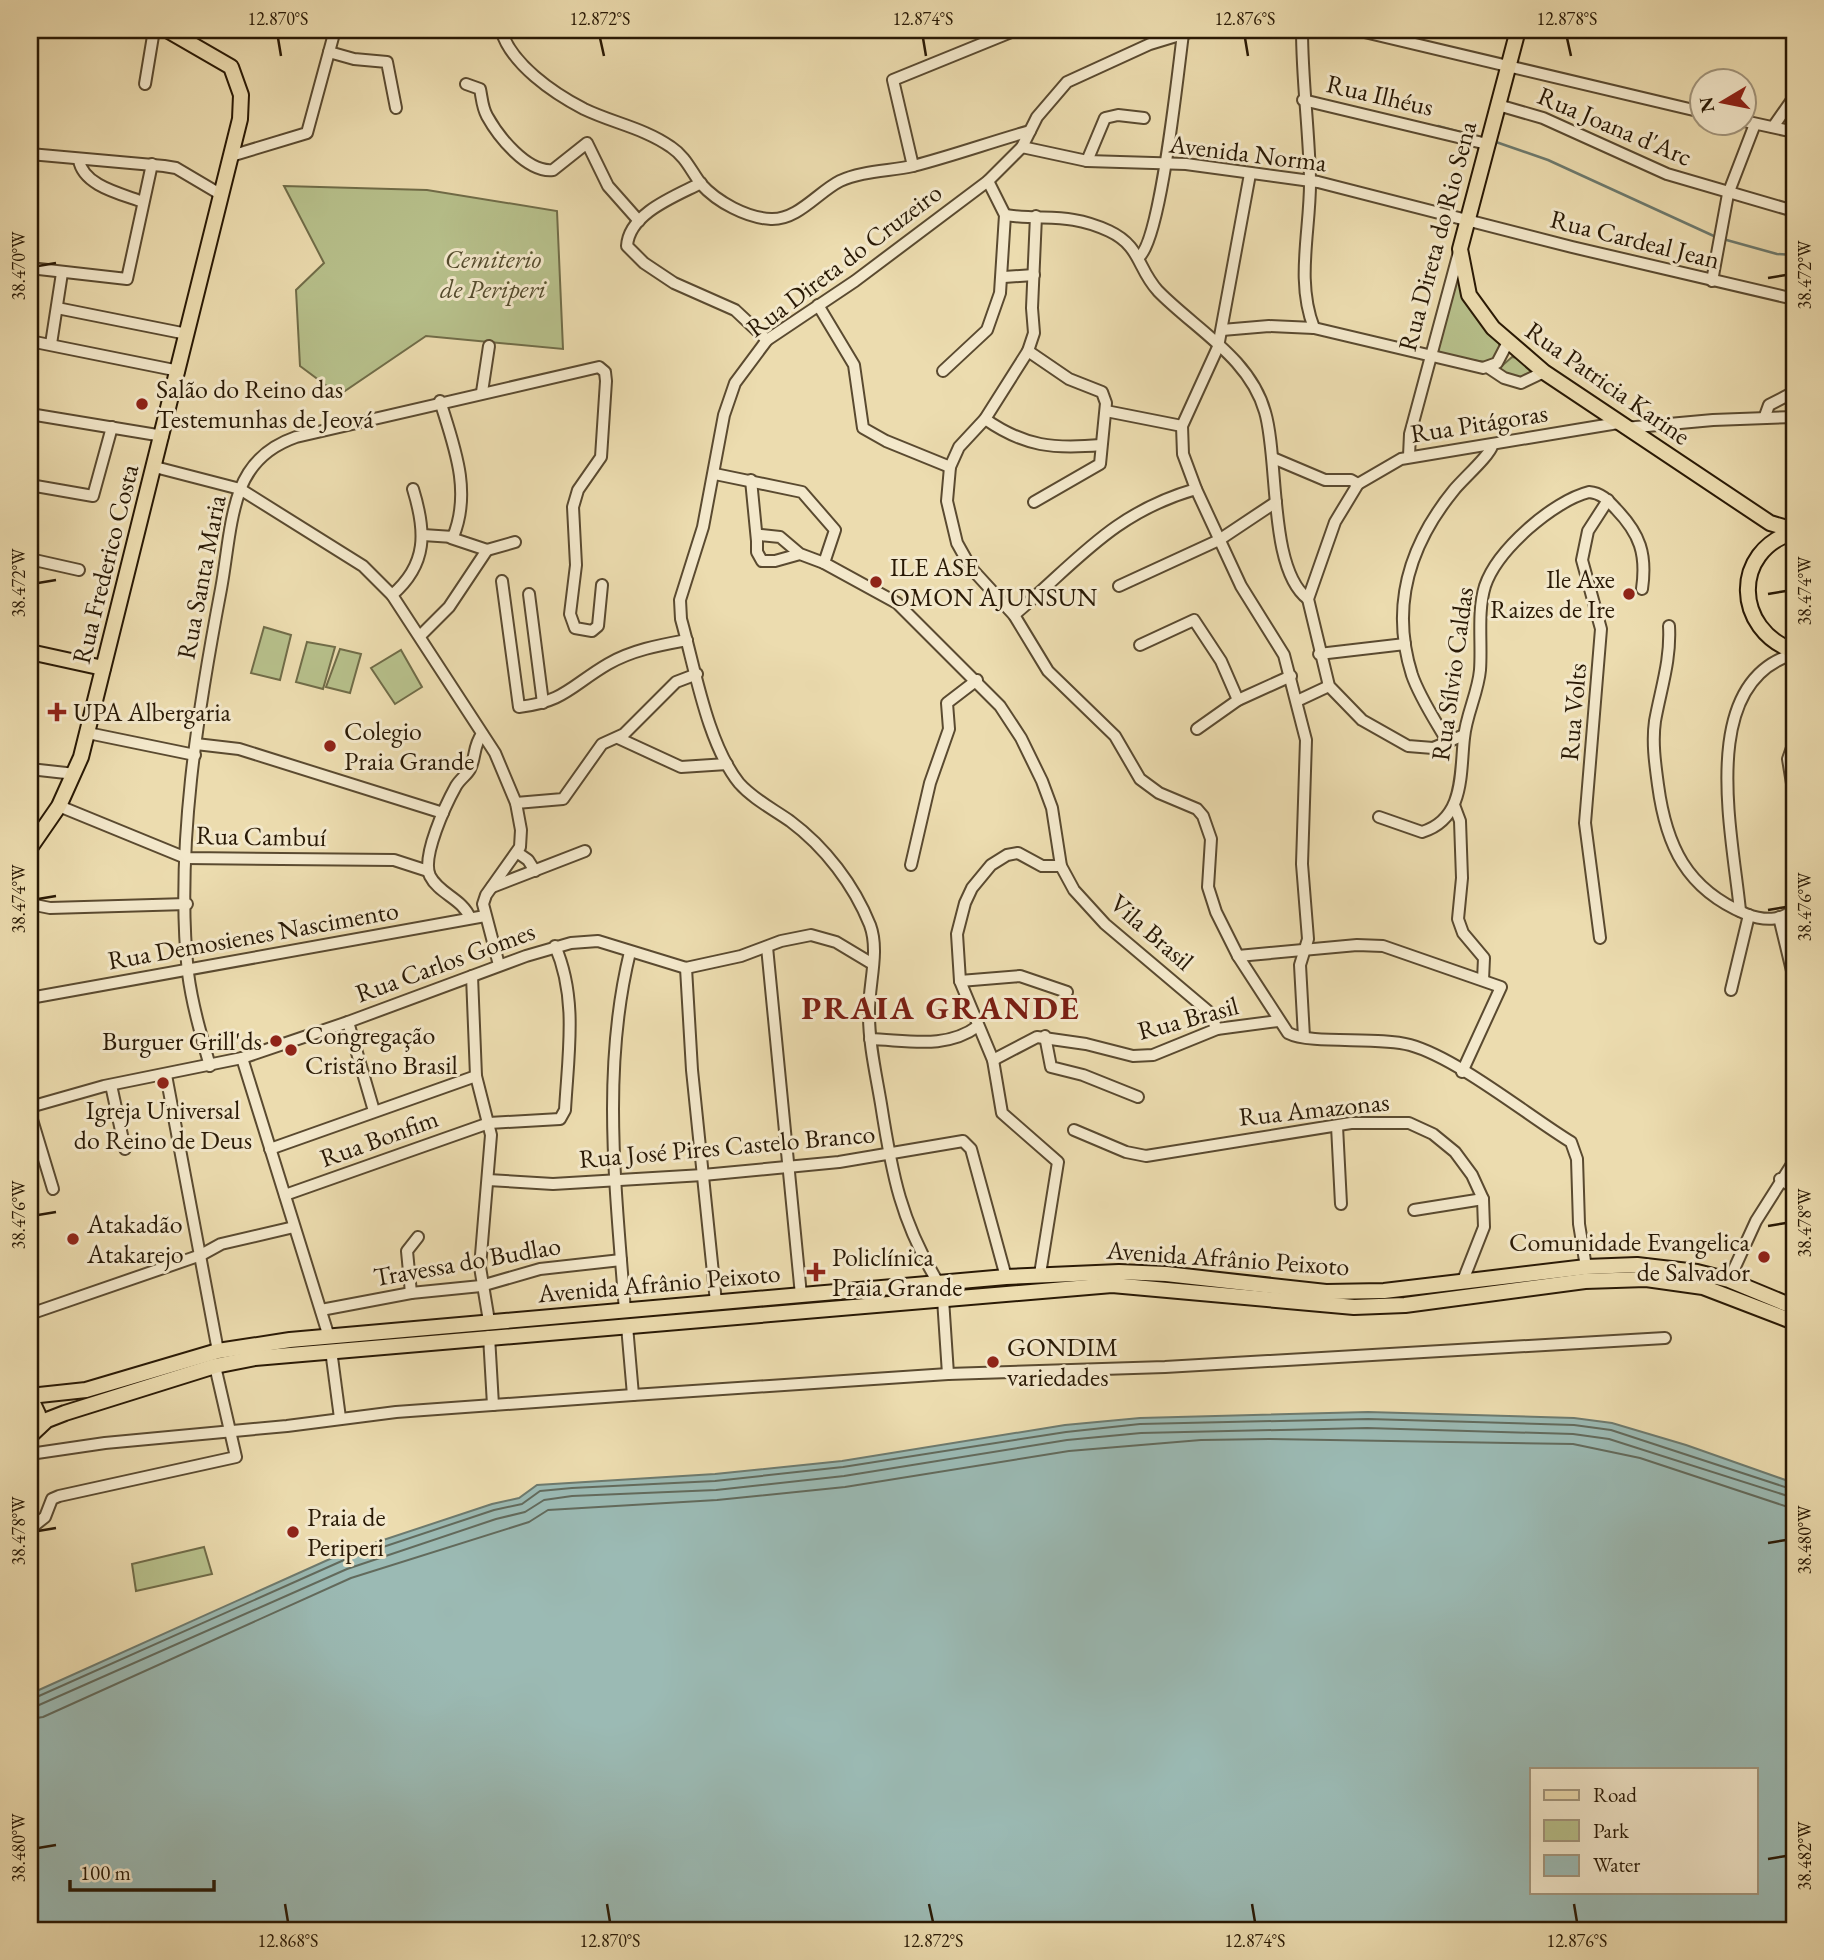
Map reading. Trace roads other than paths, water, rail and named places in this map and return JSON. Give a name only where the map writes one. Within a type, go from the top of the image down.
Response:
[{"type":"main road","name":"Rua Frederico Costa","points":[[30,848],[59,806],[75,774],[88,733],[163,436],[241,108],[235,75],[223,61],[167,30]]},
{"type":"main road","name":"Rua Direta do Rio Sena","points":[[1460,249],[1518,30]]},
{"type":"main road","name":"Rua Patricia Karine","points":[[1460,249],[1469,295],[1508,342],[1544,372],[1621,426],[1770,523],[1794,531]]},
{"type":"main road","points":[[1770,523],[1774,540]]},
{"type":"main road","points":[[1794,531],[1774,540],[1754,564],[1748,595],[1757,625],[1774,641],[1794,653]]},
{"type":"main road","points":[[30,652],[103,668]]},
{"type":"main road","name":"Avenida Afrânio Peixoto","points":[[34,1431],[38,1414],[30,1397],[86,1391],[216,1359],[330,1343],[489,1329],[625,1311],[1040,1274],[1166,1274],[1326,1293],[1462,1283],[1586,1267],[1637,1265],[1678,1269],[1729,1280],[1794,1307]]},
{"type":"main road","name":"Avenida Afrânio Peixoto","points":[[489,1329],[627,1326],[1112,1285],[1354,1307],[1405,1305],[1585,1281],[1646,1279],[1703,1287],[1794,1322]]},
{"type":"main road","name":"Avenida Afrânio Peixoto","points":[[34,1431],[65,1413],[216,1359]]},
{"type":"street","points":[[145,84],[154,30]]},
{"type":"street","points":[[231,156],[307,133],[335,30]]},
{"type":"street","points":[[501,30],[507,46],[537,77],[585,109],[660,139],[683,156],[701,183],[734,208],[773,219],[799,210],[840,181],[912,166],[1030,131]]},
{"type":"street","points":[[912,166],[893,80],[1016,30]]},
{"type":"street","name":"Rua Direta do Cruzeiro","points":[[939,1284],[922,1256],[900,1206],[889,1155],[870,1039],[871,963],[874,948],[870,927],[836,866],[792,823],[749,793],[727,764],[714,733],[687,640],[680,600],[703,527],[731,392],[746,365],[767,340],[988,181],[1022,147],[1056,92],[1080,75],[1150,44],[1182,32],[1196,30]]},
{"type":"street","points":[[1303,30],[1303,100],[1310,181],[1305,253],[1307,300],[1314,328]]},
{"type":"street","points":[[1356,30],[1688,108]]},
{"type":"street","points":[[1408,43],[1411,30]]},
{"type":"street","points":[[1139,257],[1149,245],[1165,164],[1182,32]]},
{"type":"street","points":[[329,52],[354,59],[387,62],[396,108]]},
{"type":"street","points":[[466,83],[480,89],[487,116],[519,154],[533,166],[553,170],[587,143],[608,186],[639,221]]},
{"type":"street","points":[[1773,127],[1794,97]]},
{"type":"street","name":"Rua Ilhéus","points":[[1303,100],[1487,144]]},
{"type":"street","name":"Rua Joana d'Arc","points":[[1498,105],[1543,118],[1667,174],[1728,194],[1737,192],[1757,202],[1794,211]]},
{"type":"street","points":[[1087,161],[1105,118],[1118,115],[1144,118]]},
{"type":"street","points":[[1758,124],[1794,132]]},
{"type":"street","points":[[1712,281],[1728,194],[1745,136]]},
{"type":"street","name":"Avenida Norma","points":[[1022,147],[1087,161],[1165,164],[1310,181],[1466,220]]},
{"type":"street","points":[[30,154],[176,168],[220,194]]},
{"type":"street","points":[[79,160],[81,171],[89,179],[143,202]]},
{"type":"street","points":[[30,268],[127,279],[152,164]]},
{"type":"street","points":[[1250,174],[1218,347],[1182,426],[1183,454],[1196,489],[1241,586],[1275,636],[1292,676],[1307,758],[1302,864],[1308,939],[1300,965],[1304,1038]]},
{"type":"street","points":[[943,372],[987,330],[1004,277],[1005,215],[988,181]]},
{"type":"street","points":[[701,183],[658,206],[639,221],[627,240],[630,251],[674,283],[735,310],[767,340]]},
{"type":"street","points":[[1005,215],[1076,218],[1122,238],[1139,257],[1158,290],[1242,367],[1259,394],[1269,428],[1276,502],[1288,565],[1296,587],[1308,600]]},
{"type":"street","points":[[1036,216],[1034,333],[1028,351],[985,418],[960,447],[950,467],[947,501],[957,543],[971,568],[1014,615],[1048,671],[1106,725],[1140,779],[1159,793],[1197,809],[1203,816],[1211,839],[1207,876],[1210,897],[1238,956],[1278,1021],[1291,1035],[1304,1038],[1395,1042],[1420,1049],[1444,1060],[1571,1142],[1577,1159],[1579,1224],[1586,1267]]},
{"type":"street","name":"Rua Cardeal Jean","points":[[1466,220],[1794,299]]},
{"type":"street","name":"Rua Direta do Rio Sena","points":[[1409,456],[1410,434],[1460,249]]},
{"type":"street","points":[[51,344],[62,273]]},
{"type":"street","points":[[1004,277],[1034,275]]},
{"type":"street","points":[[818,305],[854,365],[863,428],[886,441],[950,467]]},
{"type":"street","points":[[57,308],[187,334]]},
{"type":"street","points":[[1222,330],[1282,326],[1314,328],[1489,368],[1504,378],[1521,383],[1544,372]]},
{"type":"street","points":[[30,341],[178,371]]},
{"type":"street","points":[[1489,368],[1497,363],[1508,342]]},
{"type":"street","points":[[482,392],[489,346]]},
{"type":"street","points":[[1028,351],[1069,379],[1104,395],[1106,411],[1098,466],[1034,502]]},
{"type":"street","name":"Rua Santa Maria","points":[[209,1066],[188,971],[186,859],[196,749],[209,651],[240,489],[258,461],[267,450],[281,443],[440,401],[591,367],[603,368],[606,381],[601,457],[578,490],[572,519],[576,565],[570,614],[575,628],[592,631],[598,626],[602,585]]},
{"type":"street","points":[[1765,416],[1769,405],[1794,391]]},
{"type":"street","points":[[440,401],[461,481],[459,516],[451,538]]},
{"type":"street","points":[[1106,411],[1182,426]]},
{"type":"street","points":[[30,414],[163,436]]},
{"type":"street","name":"Rua Pitágoras","points":[[1464,735],[1433,748],[1408,746],[1362,720],[1329,686],[1319,654],[1308,600],[1328,538],[1358,484],[1384,467],[1409,456],[1621,426],[1765,416],[1794,417]]},
{"type":"street","points":[[985,418],[1007,433],[1049,448],[1101,445]]},
{"type":"street","points":[[30,485],[93,496],[112,427]]},
{"type":"street","points":[[1447,741],[1418,688],[1405,644],[1404,587],[1418,545],[1436,514],[1466,475],[1490,453],[1492,446]]},
{"type":"street","points":[[1273,458],[1321,479],[1351,480],[1358,484]]},
{"type":"street","points":[[155,467],[240,489],[363,566],[392,595],[501,765],[516,803],[521,830],[518,853],[484,899],[485,916],[499,965]]},
{"type":"street","points":[[715,474],[802,492],[814,502],[836,532],[824,563]]},
{"type":"street","points":[[751,480],[758,555],[765,562],[800,554]]},
{"type":"street","points":[[392,595],[412,575],[423,535],[413,489]]},
{"type":"street","points":[[1014,615],[1058,578],[1082,552],[1117,525],[1144,507],[1196,489]]},
{"type":"street","name":"Rua Sílvio Caldas","points":[[1462,1072],[1501,987],[1483,980],[1485,958],[1463,933],[1458,919],[1462,878],[1460,821],[1454,806],[1460,782],[1464,735],[1479,673],[1485,587],[1496,566],[1530,529],[1563,502],[1589,492],[1608,500]]},
{"type":"street","points":[[1608,500],[1639,537],[1645,559],[1642,589]]},
{"type":"street","name":"Rua Volts","points":[[1600,938],[1585,823],[1601,629],[1581,560],[1588,531],[1608,500]]},
{"type":"street","points":[[1119,586],[1219,540],[1276,502]]},
{"type":"street","points":[[423,535],[451,538],[487,550],[515,542]]},
{"type":"street","points":[[757,541],[761,535],[780,537],[800,554],[824,563],[897,603],[977,681],[1010,721],[1042,781],[1052,808],[1061,866],[1042,866],[1023,855],[1012,853],[997,860],[972,888],[960,919],[957,948],[960,981],[993,1060],[1002,1113],[1058,1162],[1040,1274]]},
{"type":"street","points":[[420,636],[449,607],[487,550]]},
{"type":"street","points":[[30,559],[79,570]]},
{"type":"street","points":[[502,580],[517,705],[521,707],[558,699],[608,664],[630,654],[687,640]]},
{"type":"street","points":[[528,594],[543,703]]},
{"type":"street","points":[[1140,645],[1194,620],[1221,661],[1238,700]]},
{"type":"street","points":[[1669,626],[1670,657],[1654,737],[1666,829],[1687,870],[1713,895],[1744,913],[1765,919],[1781,917],[1794,907]]},
{"type":"street","points":[[1774,641],[1774,660]]},
{"type":"street","points":[[1319,654],[1405,644]]},
{"type":"street","points":[[1731,990],[1744,913],[1728,746],[1742,700],[1760,672],[1774,660],[1794,653]]},
{"type":"street","points":[[516,803],[563,799],[603,744],[618,738],[654,707],[667,688],[697,674]]},
{"type":"street","points":[[1197,729],[1238,700],[1292,676]]},
{"type":"street","points":[[911,865],[930,783],[949,729],[947,702],[977,681]]},
{"type":"street","points":[[1297,701],[1329,686]]},
{"type":"street","points":[[88,733],[196,749],[239,749],[443,813]]},
{"type":"street","points":[[470,918],[464,908],[432,881],[427,860],[443,813],[458,783],[470,769],[474,747],[482,734]]},
{"type":"street","points":[[618,738],[681,767],[727,764]]},
{"type":"street","points":[[1794,742],[1788,759],[1794,796]]},
{"type":"street","points":[[30,769],[75,774]]},
{"type":"street","name":"Rua Cambuí","points":[[59,806],[186,859],[394,860],[428,871]]},
{"type":"street","points":[[1378,817],[1422,832],[1437,825],[1454,806]]},
{"type":"street","points":[[1794,825],[1794,850]]},
{"type":"street","points":[[492,887],[585,851]]},
{"type":"street","points":[[518,853],[528,860],[534,871]]},
{"type":"street","name":"Vila Brasil","points":[[1061,866],[1074,890],[1105,924],[1208,1011],[1217,1029]]},
{"type":"street","points":[[30,904],[50,908],[187,904]]},
{"type":"street","name":"Rua Demosienes Nascimento","points":[[30,998],[485,916]]},
{"type":"street","points":[[1781,917],[1794,979]]},
{"type":"street","points":[[716,1303],[692,1070],[686,968],[811,935],[836,942],[871,963]]},
{"type":"street","name":"Rua Carlos Gomes","points":[[30,1107],[111,1085],[242,1058],[348,1023],[555,946],[598,941],[686,968]]},
{"type":"street","name":"Rua Bonfim","points":[[285,1195],[489,1123],[554,1121],[564,1116],[570,1001],[567,975],[555,946]]},
{"type":"street","points":[[1238,956],[1304,949],[1383,946],[1483,980]]},
{"type":"street","points":[[767,947],[801,1296]]},
{"type":"street","points":[[625,1311],[612,1115],[615,1027],[630,952]]},
{"type":"street","points":[[472,976],[476,1076],[489,1123],[488,1180],[480,1257],[481,1286],[489,1329],[493,1405]]},
{"type":"street","points":[[960,981],[1020,976],[1067,992]]},
{"type":"street","name":"Rua Brasil","points":[[1045,1036],[1133,1056],[1169,1051],[1217,1029],[1278,1021]]},
{"type":"street","points":[[348,1023],[374,1111]]},
{"type":"street","points":[[870,1039],[939,1042],[959,1037],[978,1026]]},
{"type":"street","points":[[993,1060],[1028,1039],[1045,1036],[1050,1066],[1138,1097]]},
{"type":"street","points":[[242,1058],[330,1343],[340,1418]]},
{"type":"street","points":[[30,1530],[41,1523],[52,1499],[59,1496],[225,1460],[237,1455],[216,1359],[201,1255],[166,1075]]},
{"type":"street","points":[[270,1149],[476,1076]]},
{"type":"street","points":[[111,1085],[125,1149]]},
{"type":"street","points":[[30,1113],[53,1189]]},
{"type":"street","name":"Rua Amazonas","points":[[1074,1130],[1126,1152],[1146,1156],[1337,1126],[1400,1121],[1420,1127],[1455,1152],[1472,1175],[1483,1199]]},
{"type":"street","points":[[1337,1126],[1341,1204]]},
{"type":"street","name":"Rua José Pires Castelo Branco","points":[[488,1180],[553,1184],[703,1175],[889,1155],[958,1140],[968,1143],[1006,1277]]},
{"type":"street","points":[[1729,1280],[1756,1221],[1780,1179],[1794,1161]]},
{"type":"street","points":[[1780,1179],[1794,1188]]},
{"type":"street","points":[[1414,1210],[1483,1199],[1484,1227],[1462,1283]]},
{"type":"street","points":[[30,1314],[201,1255],[221,1244],[294,1227]]},
{"type":"street","points":[[411,1293],[407,1251],[418,1237]]},
{"type":"street","name":"Travessa do Budlao","points":[[321,1311],[411,1293],[481,1286],[540,1269],[621,1260]]},
{"type":"street","points":[[943,1299],[948,1374]]},
{"type":"street","points":[[627,1326],[633,1395]]},
{"type":"street","points":[[30,1454],[105,1443],[231,1432],[340,1418],[633,1395],[948,1374],[1165,1367],[1665,1338]]},
{"type":"street","name":"Avenida Afrânio Peixoto","points":[[34,1431],[42,1453]]},
{"type":"water","points":[[1368,1412],[1574,1418],[1612,1423],[1686,1445],[1794,1483],[1794,1930],[30,1930],[30,1694],[341,1554],[492,1504],[519,1498],[537,1485],[715,1474],[842,1461],[1065,1425],[1140,1418]]},
{"type":"waterway","points":[[1438,126],[1482,138]]},
{"type":"waterway","points":[[1496,142],[1548,160],[1716,237]]},
{"type":"waterway","points":[[1723,239],[1777,254],[1794,255]]},
{"type":"place","name":"Salão do Reino das Testemunhas de Jeová","points":[[142,404]]},
{"type":"place","name":"ILE ASE OMON AJUNSUN","points":[[876,582]]},
{"type":"place","name":"Ile Axe Raizes de Ire","points":[[1629,594]]},
{"type":"place","name":"UPA Albergaria","points":[[57,712]]},
{"type":"place","name":"Colegio Praia Grande","points":[[330,746]]},
{"type":"place","name":"Burguer Grill'ds","points":[[276,1041]]},
{"type":"place","name":"Congregação Cristã no Brasil","points":[[291,1050]]},
{"type":"place","name":"Igreja Universal do Reino de Deus","points":[[163,1083]]},
{"type":"place","name":"Atakadão Atakarejo","points":[[73,1239]]},
{"type":"place","name":"Comunidade Evangelica de Salvador","points":[[1764,1257]]},
{"type":"place","name":"Policlínica Praia Grande","points":[[816,1272]]},
{"type":"place","name":"GONDIM variedades","points":[[993,1362]]},
{"type":"place","name":"Praia de Periperi","points":[[293,1532]]},
{"type":"district","name":"PRAIA GRANDE","points":[[941,1007]]},
{"type":"park label","name":"Cemiterio de Periperi","points":[[493,274]]}]
